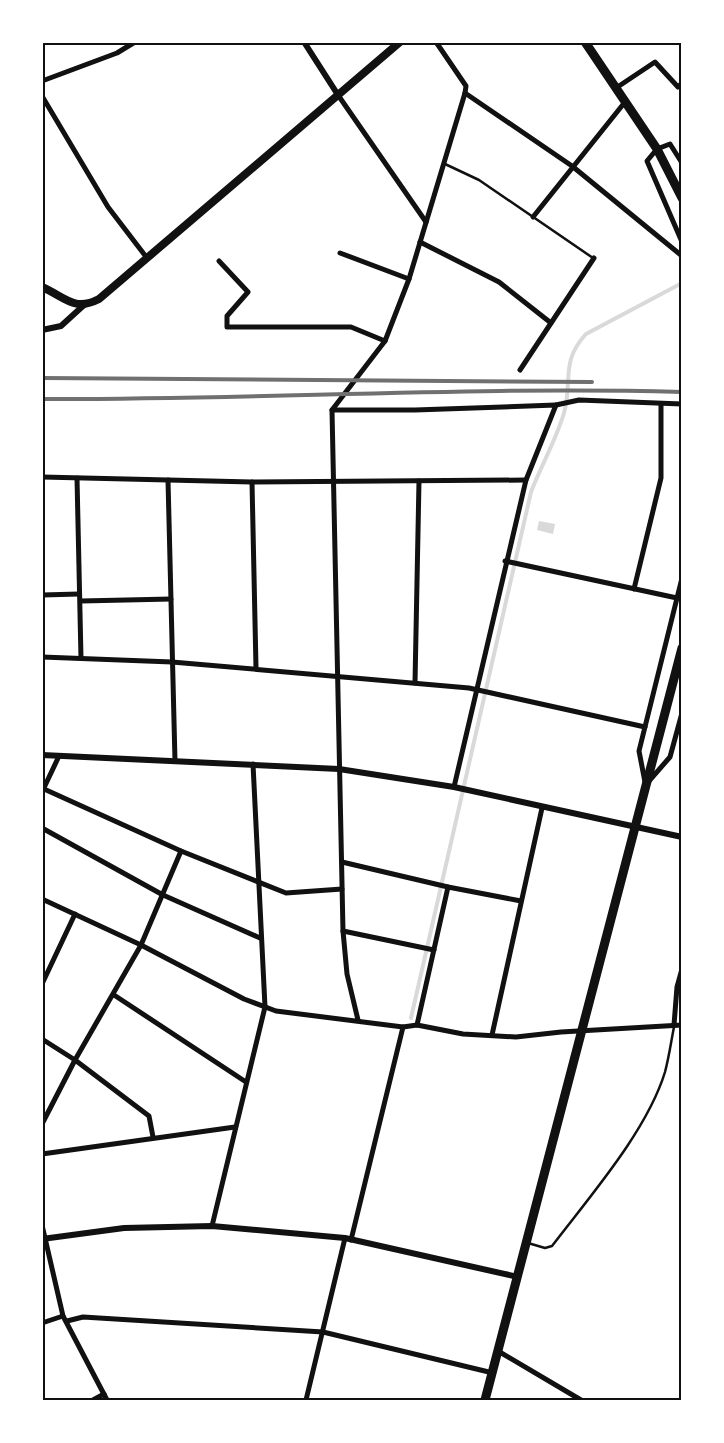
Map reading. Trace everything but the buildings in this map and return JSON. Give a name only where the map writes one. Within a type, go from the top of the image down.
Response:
[{"type":"highway","points":[[585,42],[657,149],[682,198]]},
{"type":"highway","points":[[485,1400],[682,648]]},
{"type":"main road","points":[[42,287],[67,301],[84,305],[106,294],[400,42]]},
{"type":"street","points":[[304,42],[338,95],[426,222]]},
{"type":"street","points":[[358,1020],[347,974],[343,930],[332,482],[332,410],[385,341],[409,279],[465,93],[466,86],[436,42]]},
{"type":"street","points":[[42,81],[100,60],[134,43]]},
{"type":"street","points":[[616,88],[655,62],[678,86],[682,84]]},
{"type":"street","points":[[465,93],[572,166],[682,256]]},
{"type":"street","points":[[42,96],[108,207],[147,258]]},
{"type":"street","points":[[533,217],[626,101]]},
{"type":"street","points":[[682,164],[670,144],[657,149],[647,161],[682,242]]},
{"type":"street","points":[[420,242],[499,282],[551,322]]},
{"type":"street","points":[[340,253],[409,279]]},
{"type":"street","points":[[520,370],[594,258]]},
{"type":"street","points":[[219,261],[248,292],[227,316],[227,327],[351,327],[385,341]]},
{"type":"street","points":[[42,330],[60,326],[84,305]]},
{"type":"street","points":[[332,410],[414,410],[556,405],[579,400],[682,404]]},
{"type":"street","points":[[634,589],[661,478],[661,404]]},
{"type":"street","points":[[454,787],[505,561],[526,480],[556,405]]},
{"type":"street","points":[[42,477],[252,482],[526,480]]},
{"type":"street","points":[[77,478],[81,658]]},
{"type":"street","points":[[168,480],[175,761]]},
{"type":"street","points":[[415,682],[419,481]]},
{"type":"street","points":[[252,482],[256,668]]},
{"type":"street","points":[[505,561],[677,598]]},
{"type":"street","points":[[645,785],[639,751],[682,578]]},
{"type":"street","points":[[42,595],[80,594]]},
{"type":"street","points":[[81,601],[170,599]]},
{"type":"street","points":[[42,657],[172,662],[256,668],[476,689],[645,727]]},
{"type":"street","points":[[645,785],[670,757],[682,713]]},
{"type":"street","points":[[42,755],[339,769],[454,787],[542,808],[682,837]]},
{"type":"street","points":[[59,756],[43,790],[182,851],[286,893],[342,889]]},
{"type":"street","points":[[212,1226],[264,1007],[253,764]]},
{"type":"street","points":[[492,1035],[542,808]]},
{"type":"street","points":[[42,828],[162,896],[260,938]]},
{"type":"street","points":[[42,1124],[141,945],[182,851]]},
{"type":"street","points":[[342,862],[448,887],[521,901]]},
{"type":"street","points":[[417,1025],[448,887]]},
{"type":"street","points":[[42,899],[141,945],[244,999],[276,1011],[403,1027],[417,1025],[463,1034],[516,1037],[581,1030],[682,1025]]},
{"type":"street","points":[[42,984],[75,914]]},
{"type":"street","points":[[343,930],[434,950]]},
{"type":"street","points":[[674,1025],[677,987],[682,969]]},
{"type":"street","points":[[114,995],[246,1082]]},
{"type":"street","points":[[306,1400],[403,1027]]},
{"type":"street","points":[[42,1039],[76,1060],[149,1116],[153,1137]]},
{"type":"street","points":[[42,1154],[235,1127]]},
{"type":"street","points":[[42,1225],[63,1316],[107,1400]]},
{"type":"street","points":[[44,1239],[124,1228],[212,1226],[348,1239],[518,1277]]},
{"type":"street","points":[[42,1323],[63,1316]]},
{"type":"street","points":[[67,1321],[83,1318],[323,1332],[493,1373]]},
{"type":"street","points":[[498,1351],[580,1400]]},
{"type":"street","points":[[93,1400],[104,1394]]},
{"type":"lane","points":[[444,164],[479,180],[594,258]]},
{"type":"lane","points":[[527,1243],[545,1248],[552,1246],[623,1153],[655,1096],[664,1072],[674,1025]]},
{"type":"shaded area","points":[[539,521],[555,524],[553,534],[537,530]]},
{"type":"waterway","points":[[411,1018],[531,492],[564,413],[570,363],[573,354],[586,334],[682,283]]},
{"type":"railway","points":[[42,378],[592,382]]},
{"type":"railway","points":[[42,399],[522,391],[682,392]]}]
